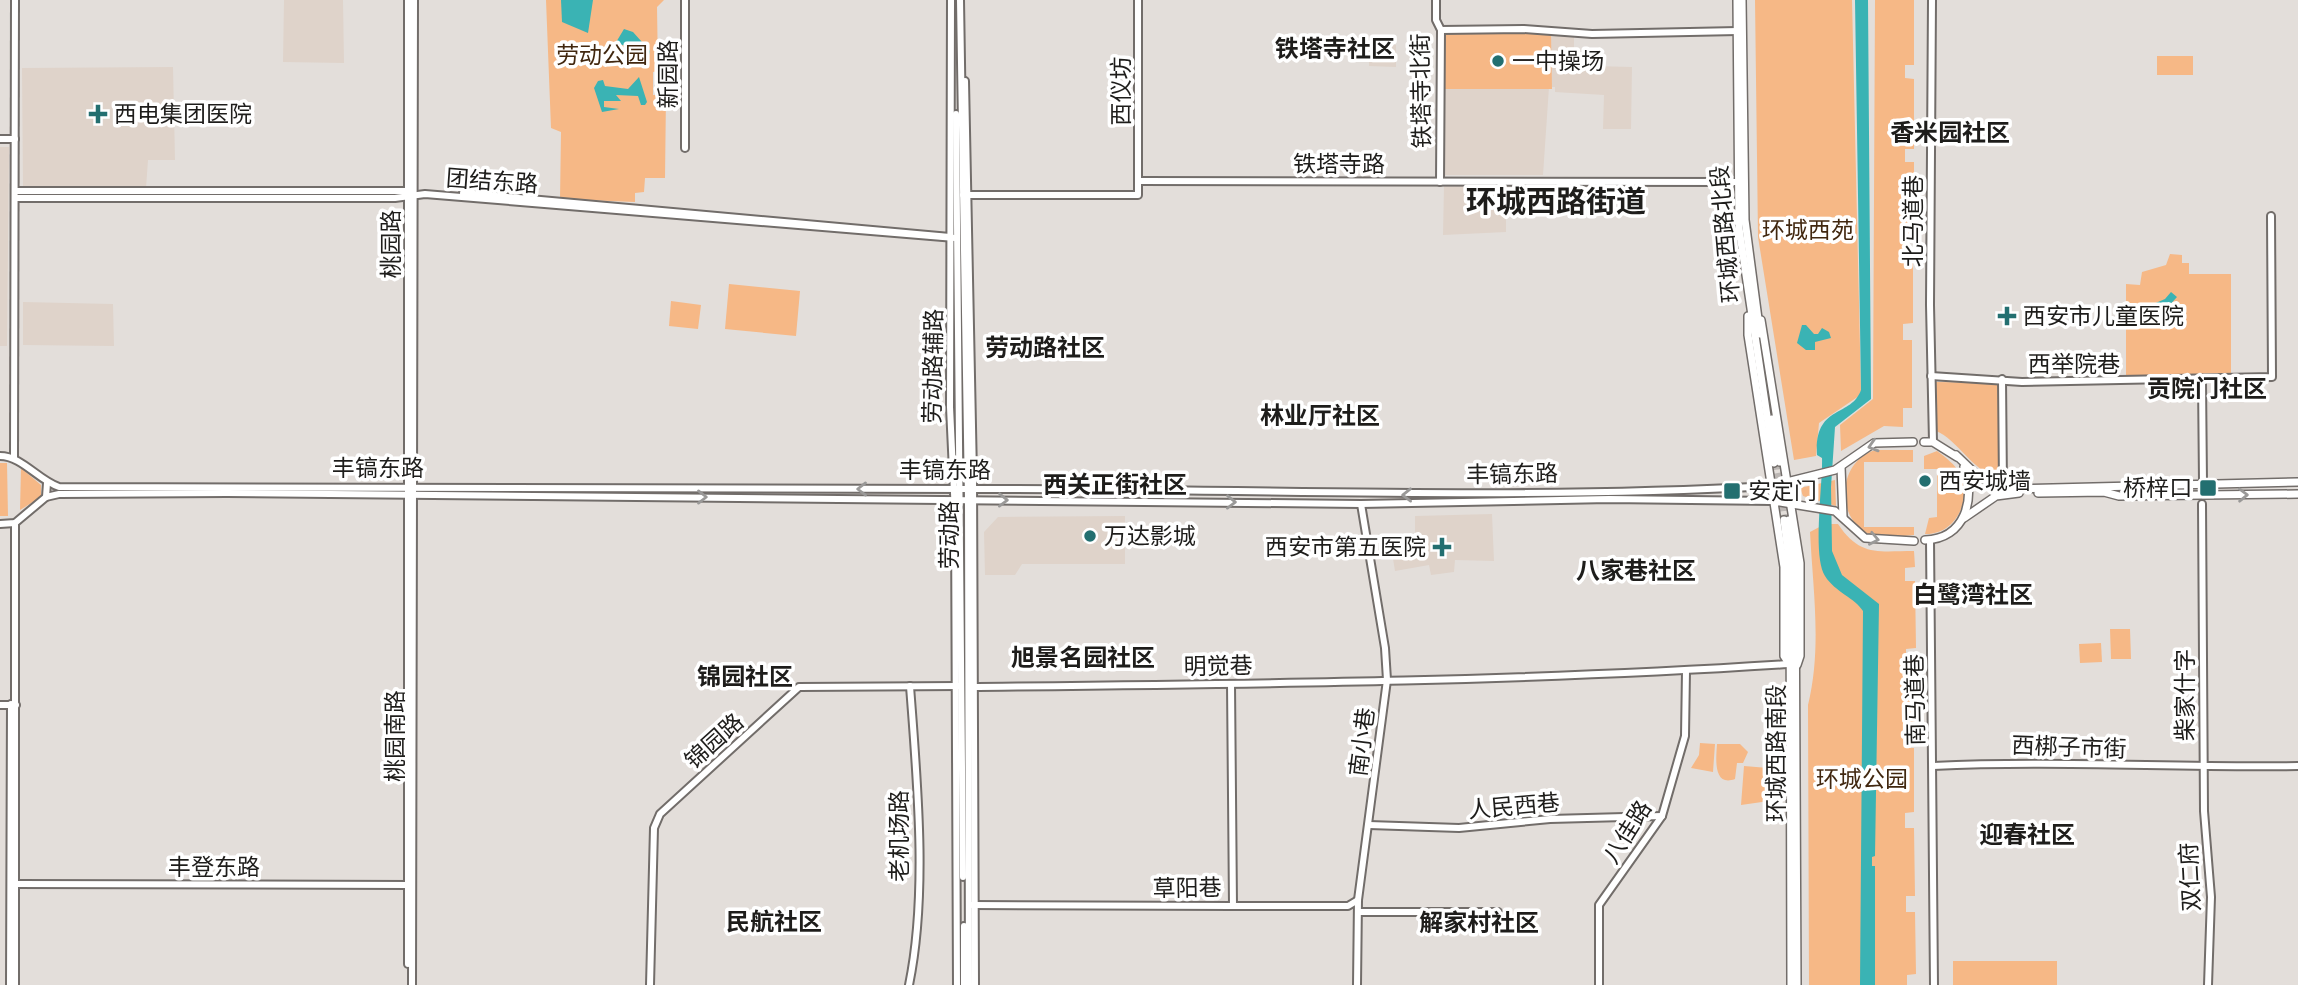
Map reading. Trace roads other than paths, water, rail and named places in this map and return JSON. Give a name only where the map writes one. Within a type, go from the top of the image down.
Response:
[{"type":"main road","points":[[1740,0],[1740,14]]},
{"type":"main road","name":"环城西路北段","points":[[1740,14],[1737,182],[1752,303],[1777,462]]},
{"type":"main road","name":"环城西路北段","points":[[1740,14],[1745,220],[1752,303]]},
{"type":"main road","points":[[1752,303],[1765,332],[1801,579],[1800,656],[1795,673]]},
{"type":"main road","points":[[1752,303],[1748,335],[1784,567],[1784,656],[1789,664]]},
{"type":"main road","points":[[1913,442],[1874,443],[1838,468],[1843,517],[1865,538],[1914,541]]},
{"type":"main road","points":[[1924,442],[1933,442],[1963,463],[1971,484],[1971,499],[1964,518]]},
{"type":"main road","points":[[1955,456],[1980,478],[2014,489],[2203,482],[2298,482]]},
{"type":"main road","name":"丰镐东路","points":[[1770,486],[1838,468]]},
{"type":"main road","points":[[1928,540],[1945,536],[1964,518],[2003,494],[2298,494]]},
{"type":"main road","name":"丰镐东路","points":[[1773,501],[1835,511],[1843,517]]},
{"type":"main road","name":"环城西路南段","points":[[1791,985],[1790,569],[1786,520],[1795,569],[1797,985]]},
{"type":"street","points":[[14,458],[15,0]]},
{"type":"street","name":"桃园路","points":[[408,0],[411,193]]},
{"type":"street","name":"桃园路","points":[[410,491],[414,0]]},
{"type":"street","name":"新园路","points":[[685,0],[685,148]]},
{"type":"street","name":"劳动路","points":[[957,0],[967,985]]},
{"type":"street","name":"西仪坊","points":[[1138,0],[1139,181]]},
{"type":"street","name":"铁塔寺北街","points":[[1436,0],[1436,20],[1441,30],[1440,182]]},
{"type":"street","name":"北马道巷","points":[[1932,0],[1933,442]]},
{"type":"street","points":[[1441,30],[1524,29],[1592,34],[1738,31]]},
{"type":"street","points":[[0,139],[15,139]]},
{"type":"street","points":[[959,195],[1138,195],[1139,181]]},
{"type":"street","name":"铁塔寺路","points":[[1139,181],[1737,182]]},
{"type":"street","name":"团结东路","points":[[15,195],[411,193],[959,238]]},
{"type":"street","name":"西举院巷","points":[[1931,376],[2022,382],[2202,381],[2272,377],[2271,216]]},
{"type":"street","name":"劳动路辅路","points":[[959,238],[968,905],[975,985]]},
{"type":"street","name":"西举院巷","points":[[2002,379],[2003,486]]},
{"type":"street","points":[[2202,381],[2203,482]]},
{"type":"street","points":[[0,456],[14,458],[47,484],[47,497],[14,523],[0,524]]},
{"type":"street","name":"丰镐东路","points":[[47,484],[59,487],[228,490],[1361,504],[1608,499],[1773,501]]},
{"type":"street","name":"丰镐东路","points":[[410,491],[963,489],[1358,495],[1684,491],[1770,486]]},
{"type":"street","name":"丰镐东路","points":[[47,497],[59,494],[228,490]]},
{"type":"street","name":"桃园南路","points":[[410,491],[410,985]]},
{"type":"street","name":"南小巷","points":[[1357,985],[1358,900],[1387,680],[1385,648],[1361,504]]},
{"type":"street","name":"柴家什字","points":[[2202,504],[2203,768]]},
{"type":"street","points":[[12,985],[14,523]]},
{"type":"street","name":"南马道巷","points":[[1928,540],[1934,985]]},
{"type":"street","points":[[1387,680],[1686,671],[1789,664]]},
{"type":"street","name":"八佳路","points":[[1599,985],[1599,905],[1662,816],[1685,736],[1686,671]]},
{"type":"street","name":"明觉巷","points":[[964,686],[1387,680]]},
{"type":"street","name":"草阳巷","points":[[968,905],[1233,906],[1231,684]]},
{"type":"street","name":"劳动路辅路","points":[[957,985],[964,686]]},
{"type":"street","name":"锦园路","points":[[650,985],[654,828],[660,814],[799,687],[964,686]]},
{"type":"street","name":"老机场路","points":[[909,985],[918,875],[917,798],[910,687]]},
{"type":"street","points":[[0,705],[13,705]]},
{"type":"street","points":[[12,985],[15,884],[13,705]]},
{"type":"street","name":"西梆子市街","points":[[1933,766],[2015,762],[2203,768],[2298,766]]},
{"type":"street","name":"双仁府","points":[[2203,768],[2211,897],[2208,985]]},
{"type":"street","name":"人民西巷","points":[[1369,825],[1459,828],[1550,819],[1662,816]]},
{"type":"street","name":"丰登东路","points":[[15,884],[410,885]]},
{"type":"street","points":[[1233,906],[1348,906],[1358,900]]},
{"type":"street","points":[[1359,912],[1498,912]]},
{"type":"water","points":[[561,0],[593,0],[588,33],[562,22]]},
{"type":"water","points":[[1855,0],[1868,0],[1871,399],[1835,427],[1831,487],[1832,551],[1842,575],[1879,604],[1875,856],[1872,857],[1872,866],[1875,866],[1875,985],[1860,985],[1863,611],[1834,586],[1821,566],[1819,537],[1822,458],[1817,455],[1821,427],[1827,419],[1856,399],[1861,390]]},
{"type":"water","points":[[624,29],[633,32],[650,51],[649,55],[615,44]]},
{"type":"water","points":[[639,77],[647,102],[645,105],[641,105],[638,96],[616,95],[621,101],[604,101],[604,107],[619,109],[602,112],[594,88],[598,81],[603,80],[605,86],[628,89]]},
{"type":"water","points":[[2171,292],[2177,297],[2167,308],[2169,312],[2162,317],[2157,316],[2151,305],[2165,299]]},
{"type":"water","points":[[1802,325],[1806,325],[1814,334],[1818,334],[1822,328],[1829,332],[1831,338],[1815,342],[1815,350],[1806,350],[1797,343]]},
{"type":"tunnel","points":[[1780,462],[1789,520]]},
{"type":"tunnel","points":[[1774,463],[1784,520]]},
{"type":"place","name":"一中操场","points":[[1498,61]]},
{"type":"place","name":"西电集团医院","points":[[98,114]]},
{"type":"place","name":"西安市儿童医院","points":[[2007,316]]},
{"type":"place","name":"西安城墙","points":[[1925,481]]},
{"type":"place","name":"桥梓口","points":[[2208,488]]},
{"type":"place","name":"安定门","points":[[1732,491]]},
{"type":"place","name":"万达影城","points":[[1090,536]]},
{"type":"place","name":"西安市第五医院","points":[[1442,547]]},
{"type":"district","name":"铁塔寺社区","points":[[1335,49]]},
{"type":"district","name":"香米园社区","points":[[1950,133]]},
{"type":"district","name":"环城西路街道","points":[[1556,202]]},
{"type":"district","name":"劳动路社区","points":[[1045,348]]},
{"type":"district","name":"贡院门社区","points":[[2207,389]]},
{"type":"district","name":"林业厅社区","points":[[1320,416]]},
{"type":"district","name":"西关正街社区","points":[[1115,485]]},
{"type":"district","name":"八家巷社区","points":[[1636,571]]},
{"type":"district","name":"白鹭湾社区","points":[[1973,595]]},
{"type":"district","name":"旭景名园社区","points":[[1083,658]]},
{"type":"district","name":"锦园社区","points":[[745,677]]},
{"type":"district","name":"迎春社区","points":[[2027,835]]},
{"type":"district","name":"民航社区","points":[[774,922]]},
{"type":"district","name":"解家村社区","points":[[1479,923]]},
{"type":"park label","name":"劳动公园","points":[[602,55]]},
{"type":"park label","name":"环城西苑","points":[[1808,230]]},
{"type":"park label","name":"环城公园","points":[[1862,779]]}]
